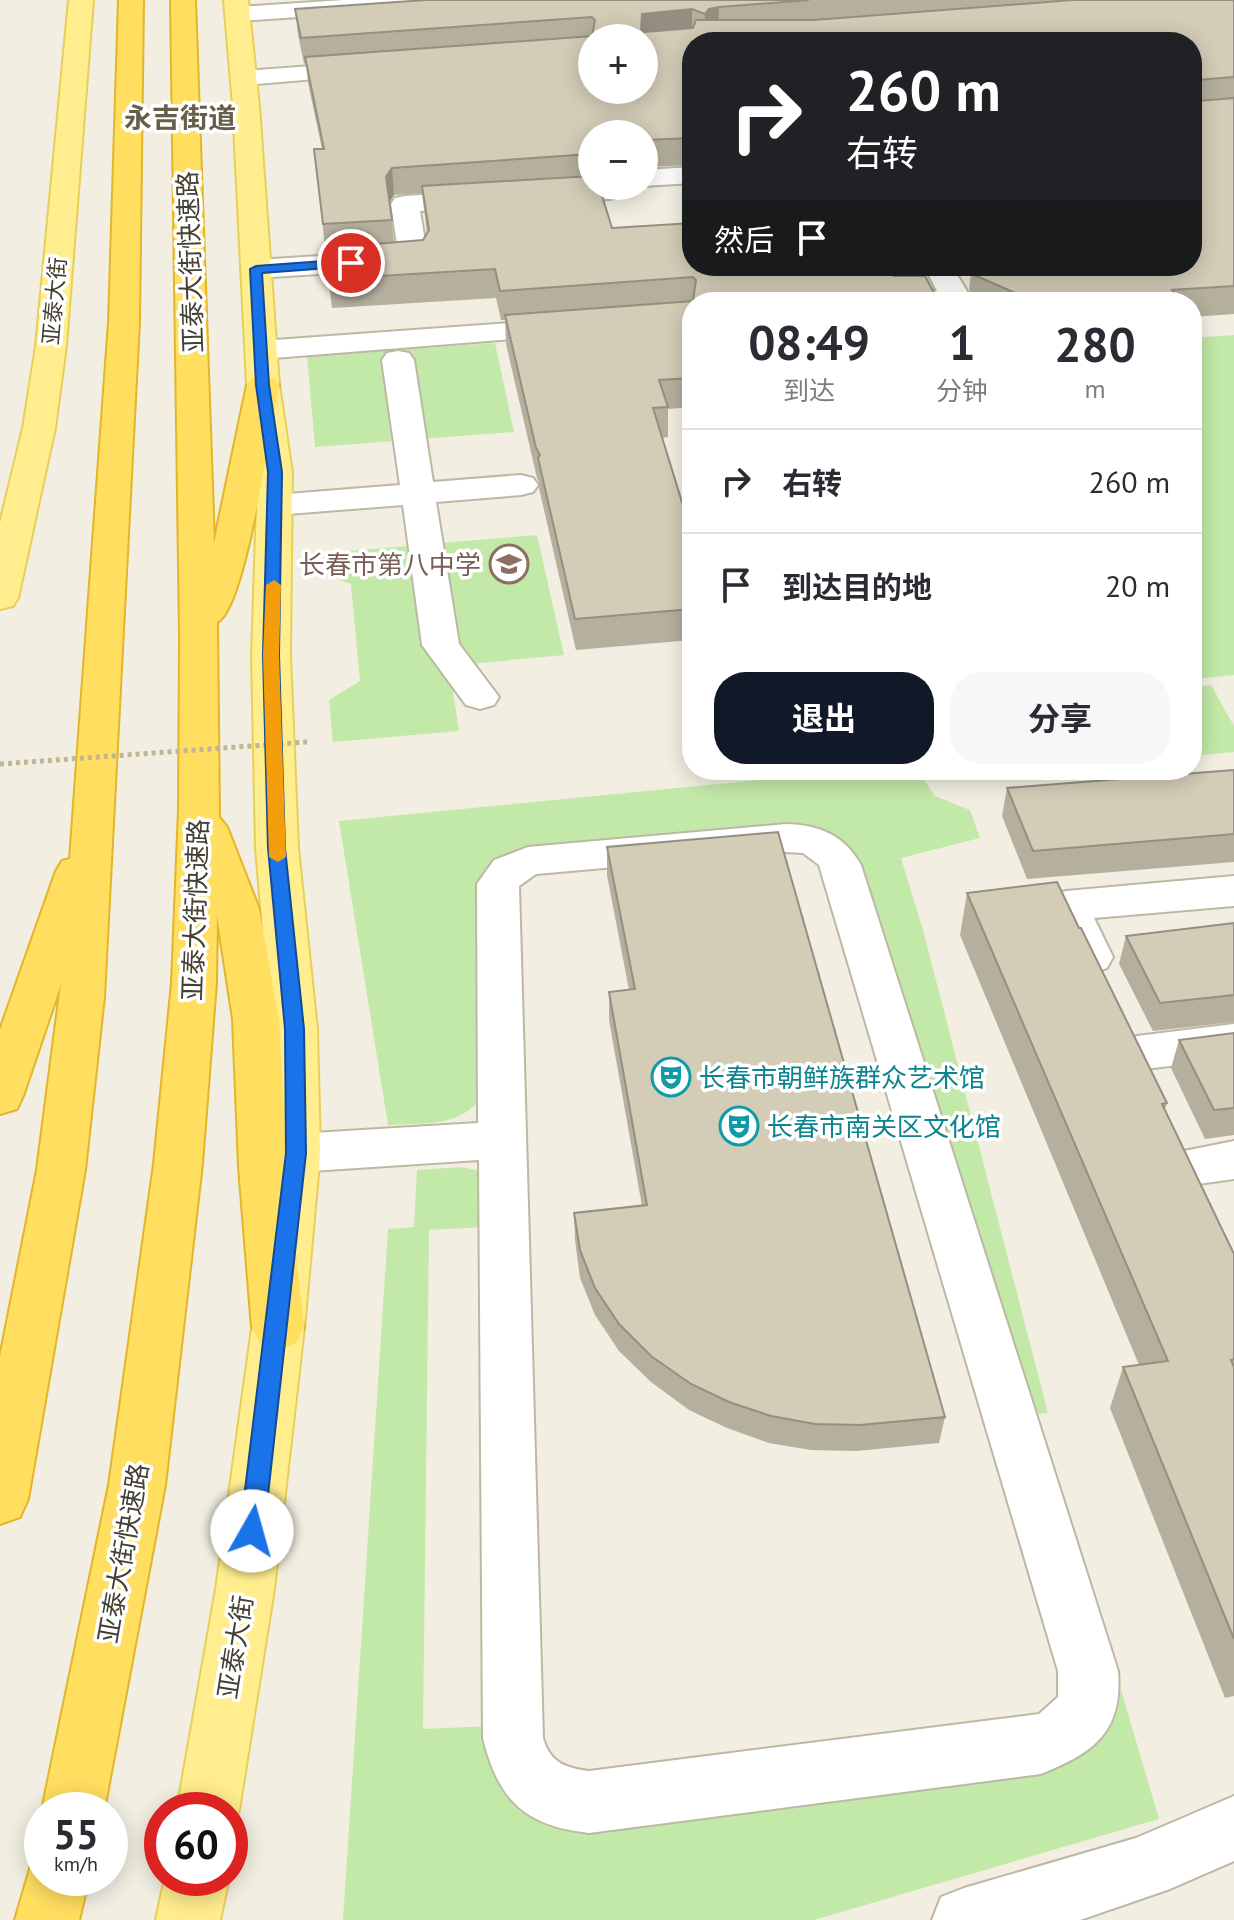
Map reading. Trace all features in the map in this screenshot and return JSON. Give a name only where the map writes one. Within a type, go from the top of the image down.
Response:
[{"type":"highway","points":[[0,1499],[61,1170],[82,997],[124,322],[131,0]]},
{"type":"highway","name":"亚泰大街快速路","points":[[77,1792],[137,1485],[178,1164],[194,983],[199,809],[199,637],[183,0]]},
{"type":"highway","points":[[199,637],[220,587],[241,508],[262,368]]},
{"type":"highway","points":[[199,809],[238,909],[256,1019],[263,1167],[278,1328]]},
{"type":"highway","points":[[0,1096],[95,820]]},
{"type":"highway","points":[[47,1920],[53,1896]]},
{"type":"main road","name":"亚泰大街","points":[[0,598],[39,428],[51,346],[81,0]]},
{"type":"main road","name":"亚泰大街","points":[[211,1792],[245,1589],[278,1328],[296,1153],[294,1029],[277,848],[271,655],[275,472],[262,368],[237,7]]},
{"type":"main road","points":[[188,1920],[193,1896]]},
{"type":"street","points":[[237,7],[450,0]]},
{"type":"street","points":[[244,78],[386,67]]},
{"type":"street","points":[[658,177],[682,176]]},
{"type":"street","points":[[256,269],[414,259],[405,204],[578,193]]},
{"type":"street","points":[[262,368],[600,325]]},
{"type":"street","points":[[398,360],[441,645],[480,697]]},
{"type":"street","points":[[275,505],[521,485]]},
{"type":"street","points":[[786,838],[821,844],[837,857],[1088,1671],[1089,1703],[1082,1718],[1071,1730],[1041,1744],[589,1802],[553,1795],[536,1786],[524,1772],[513,1738],[502,1140],[497,892],[498,884],[509,870],[540,860],[786,838]]},
{"type":"street","points":[[1211,1177],[1164,1110],[1066,906],[1234,891]]},
{"type":"street","points":[[1137,1053],[1234,1041]]},
{"type":"street","points":[[296,1153],[502,1140]]},
{"type":"street","points":[[974,1919],[1088,1886],[1197,1848],[1234,1827]]},
{"type":"path","points":[[0,764],[307,742]]},
{"type":"green space","points":[[1234,335],[1234,675],[1202,678],[1202,337]]},
{"type":"green space","points":[[495,343],[514,432],[315,447],[307,356]]},
{"type":"green space","points":[[537,535],[564,655],[449,666],[459,731],[333,742],[329,700],[360,681],[351,584],[326,575],[325,553]]},
{"type":"green space","points":[[1211,685],[1234,726],[1234,752],[1202,755],[1202,686]]},
{"type":"green space","points":[[759,780],[924,780],[935,796],[970,810],[980,838],[901,858],[923,930],[1048,1413],[1031,1415],[842,843],[523,851],[482,1095],[474,1106],[453,1118],[440,1122],[388,1125],[339,821]]},
{"type":"green space","points":[[461,1167],[476,1170],[482,1176],[484,1227],[429,1230],[423,1729],[490,1726],[503,1786],[1070,1760],[1098,1737],[1106,1720],[1113,1684],[1119,1683],[1159,1819],[814,1920],[343,1920],[388,1229],[414,1227],[417,1170]]},
{"type":"building","points":[[426,0],[809,0],[719,7],[709,9],[705,14],[692,9],[642,14],[641,24],[594,24],[592,17],[301,38],[295,9]]},
{"type":"building","points":[[1073,0],[1234,0],[1234,77],[1202,80],[1202,32],[682,32],[682,138],[658,139],[658,120],[578,120],[578,155],[392,168],[386,177],[392,220],[323,224],[314,149],[324,149],[305,57],[578,37],[578,104],[658,104],[658,31],[693,28],[696,20],[814,20]]},
{"type":"building","points":[[1234,98],[1234,286],[1172,290],[1174,292],[1013,292],[976,276],[1202,276],[1202,101]]},
{"type":"building","points":[[578,177],[578,200],[603,200],[612,228],[682,224],[682,276],[925,276],[934,292],[694,292],[696,280],[693,277],[500,291],[495,269],[329,279],[326,248],[423,240],[429,230],[422,186]]},
{"type":"building","points":[[682,302],[682,379],[659,380],[668,407],[653,408],[682,502],[682,610],[575,619],[505,315]]},
{"type":"building","points":[[1234,770],[1234,834],[1033,851],[1007,788],[1108,780],[1202,780],[1202,773]]},
{"type":"building","name":"长春市南关区文化馆","points":[[778,832],[945,1417],[860,1425],[815,1424],[771,1416],[729,1402],[691,1384],[651,1356],[619,1324],[595,1288],[580,1250],[574,1213],[647,1205],[609,992],[635,989],[607,847]]},
{"type":"building","points":[[1057,882],[1167,1103],[1162,1104],[1234,1254],[1234,1359],[1231,1360],[1234,1367],[1234,1639],[1123,1367],[1168,1361],[967,893]]},
{"type":"building","points":[[1234,923],[1234,995],[1160,1003],[1126,936]]},
{"type":"building","points":[[1234,1033],[1234,1108],[1214,1110],[1179,1040]]},
{"type":"slow traffic","points":[[274,585],[271,655],[278,857]]},
{"type":"place","name":"长春市第八中学","points":[[509,564]]},
{"type":"place","name":"长春市朝鲜族群众艺术馆","points":[[671,1077]]},
{"type":"place","name":"长春市南关区文化馆","points":[[739,1126]]},
{"type":"district","name":"永吉街道","points":[[180,117]]},
{"type":"route","points":[[252,1531],[296,1153],[294,1029],[277,848],[271,655],[275,472],[263,385],[256,269],[351,263]]}]
